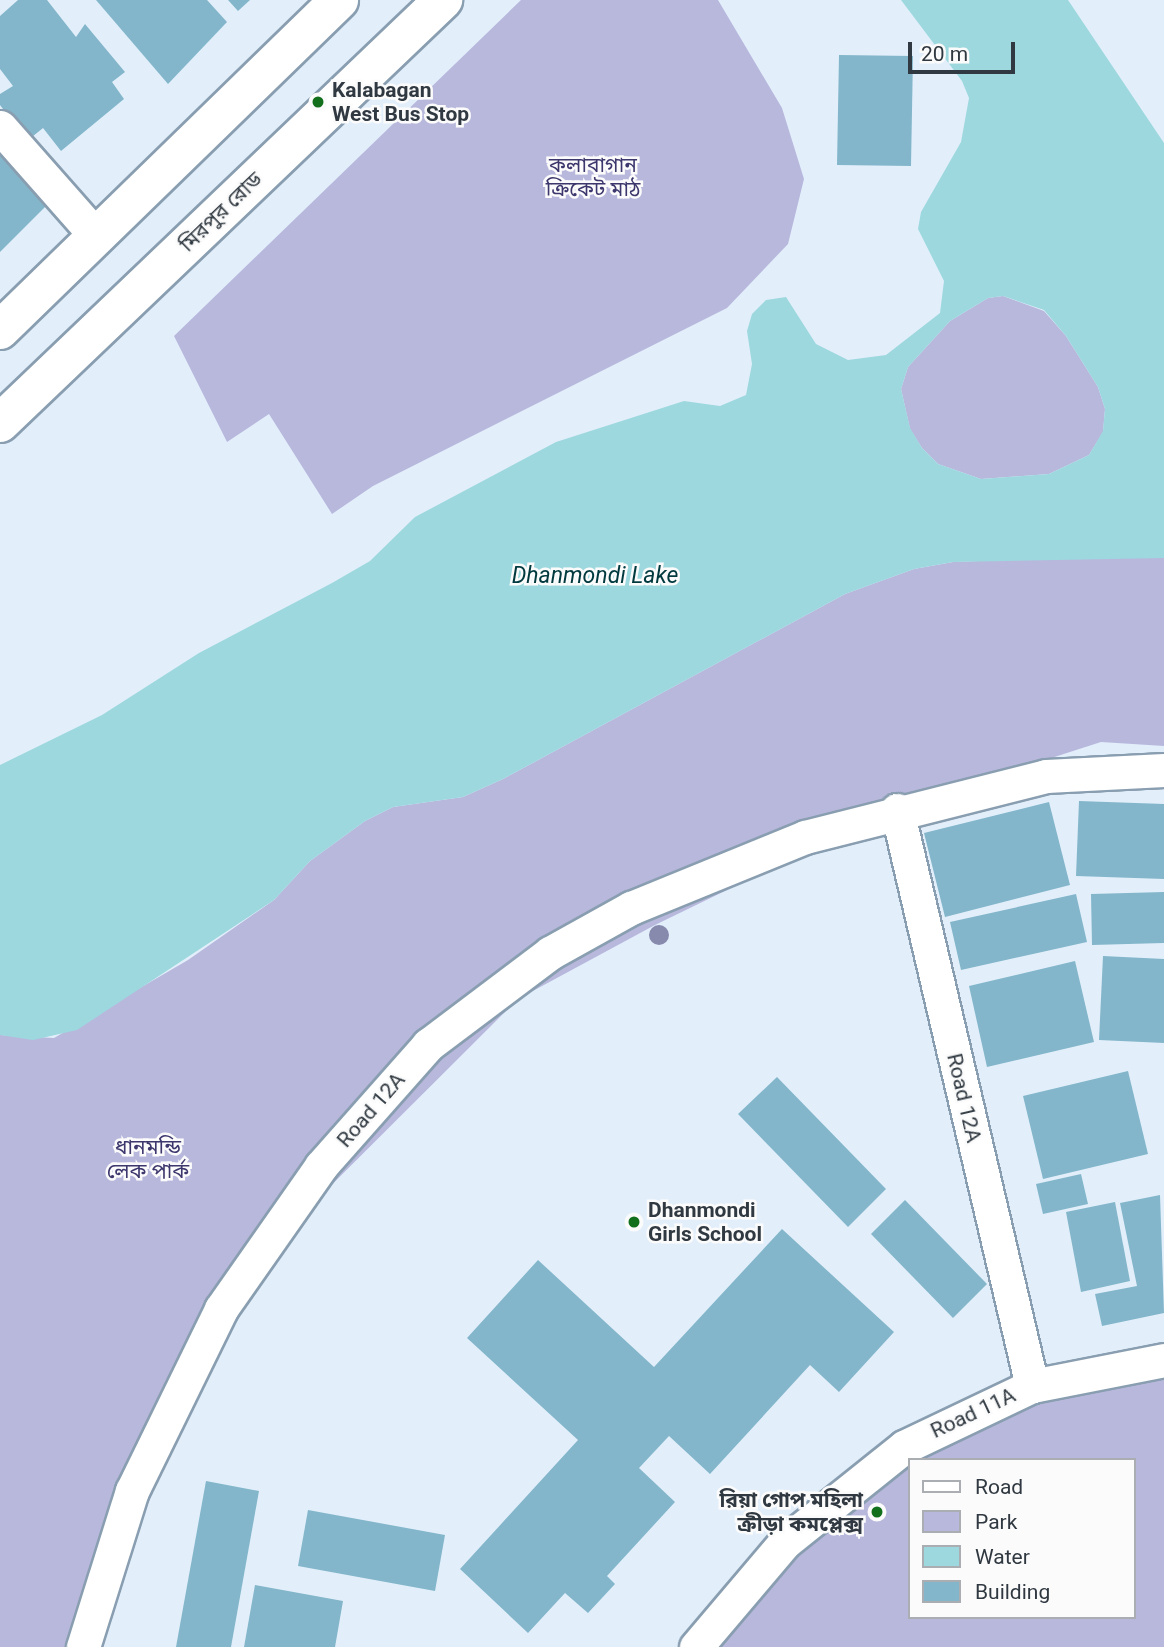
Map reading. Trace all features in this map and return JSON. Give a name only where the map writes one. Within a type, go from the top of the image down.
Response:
[{"type":"highway","points":[[0,330],[339,0]]},
{"type":"highway","name":"মিরপুর রোড","points":[[0,423],[443,0]]},
{"type":"street","points":[[0,127],[96,236]]},
{"type":"street","name":"Road 12A","points":[[83,1647],[132,1491],[221,1309],[321,1166],[428,1045],[550,953],[631,908],[805,837],[897,810],[1046,776],[1164,770]]},
{"type":"street","name":"Road 12A","points":[[897,810],[1032,1386]]},
{"type":"street","name":"Road 11A","points":[[696,1647],[785,1542],[844,1492],[948,1422],[1032,1386],[1164,1360]]},
{"type":"green space","name":"কলাবাগান ক্রিকেট মাঠ","points":[[521,0],[718,0],[782,108],[804,179],[788,244],[727,308],[373,486],[332,514],[269,414],[227,442],[174,336]]},
{"type":"green space","points":[[1003,296],[1044,311],[1066,336],[1098,387],[1105,409],[1103,432],[1089,455],[1049,474],[981,479],[938,464],[922,448],[910,429],[901,389],[908,367],[950,321],[988,298]]},
{"type":"green space","name":"ধানমন্ডি লেক পার্ক","points":[[1164,558],[1164,746],[1101,742],[896,808],[655,925],[518,999],[213,1303],[90,1647],[0,1647],[0,1035],[54,1038],[188,960],[274,900],[310,861],[365,821],[393,807],[463,797],[503,779],[845,594],[914,569],[953,562]]},
{"type":"green space","name":"রিয়া গোপ মহিলা ক্রীড়া কমপ্লেক্স","points":[[1164,1374],[1164,1647],[712,1647],[793,1558],[913,1451],[987,1414]]},
{"type":"water","name":"Dhanmondi Lake","points":[[901,0],[1068,0],[1164,143],[1164,558],[953,562],[914,569],[845,594],[503,779],[463,797],[393,807],[365,821],[310,861],[274,900],[77,1030],[33,1040],[0,1035],[0,765],[102,715],[199,653],[370,561],[415,517],[556,442],[684,401],[720,406],[746,395],[752,364],[747,331],[752,314],[766,300],[786,297],[816,344],[848,360],[886,355],[940,313],[944,281],[918,229],[921,212],[961,142],[969,98],[962,81]],"holes":[[[1003,296],[1044,310],[1066,336],[1098,387],[1105,409],[1103,431],[1089,455],[1049,474],[981,479],[938,464],[922,448],[910,428],[901,389],[908,367],[950,321],[988,298]]]},
{"type":"building","points":[[18,0],[47,0],[76,37],[85,24],[125,72],[112,82],[124,99],[61,151],[43,128],[27,141],[0,105],[0,94],[13,86],[0,69],[0,16]]},
{"type":"building","points":[[96,0],[207,0],[227,22],[168,84]]},
{"type":"building","points":[[228,0],[250,0],[238,11]]},
{"type":"building","points":[[839,55],[913,56],[911,166],[837,165]]},
{"type":"building","points":[[0,153],[47,205],[0,252]]},
{"type":"building","points":[[1079,801],[1164,804],[1164,879],[1076,876]]},
{"type":"building","points":[[1049,802],[1070,885],[945,917],[924,833]]},
{"type":"building","points":[[1164,892],[1164,943],[1092,945],[1091,894]]},
{"type":"building","points":[[1076,894],[1087,942],[961,970],[950,922]]},
{"type":"building","points":[[1103,956],[1164,959],[1164,1043],[1099,1040]]},
{"type":"building","points":[[1075,961],[1094,1042],[987,1067],[969,986]]},
{"type":"building","points":[[1128,1071],[1148,1154],[1043,1179],[1023,1096]]},
{"type":"building","points":[[777,1077],[886,1189],[848,1227],[738,1114]]},
{"type":"building","points":[[1081,1174],[1088,1204],[1043,1214],[1036,1184]]},
{"type":"building","points":[[1160,1195],[1164,1313],[1102,1326],[1095,1294],[1137,1286],[1120,1203]]},
{"type":"building","points":[[905,1200],[987,1284],[953,1318],[871,1234]]},
{"type":"building","points":[[1115,1202],[1130,1281],[1081,1292],[1066,1212]]},
{"type":"building","points":[[782,1229],[894,1332],[839,1392],[810,1365],[710,1474],[669,1436],[639,1468],[675,1502],[607,1576],[615,1584],[588,1613],[565,1593],[528,1633],[460,1569],[578,1440],[467,1338],[538,1260],[654,1367]]},
{"type":"building","points":[[206,1481],[259,1491],[231,1647],[176,1647]]},
{"type":"building","points":[[308,1510],[445,1535],[435,1591],[298,1566]]},
{"type":"building","points":[[255,1585],[343,1601],[335,1647],[244,1647]]},
{"type":"place","name":"Kalabagan West Bus Stop","points":[[318,102]]},
{"type":"place","name":"Dhanmondi Girls School","points":[[634,1222]]},
{"type":"place","name":"রিয়া গোপ মহিলা ক্রীড়া কমপ্লেক্স","points":[[877,1512]]}]
